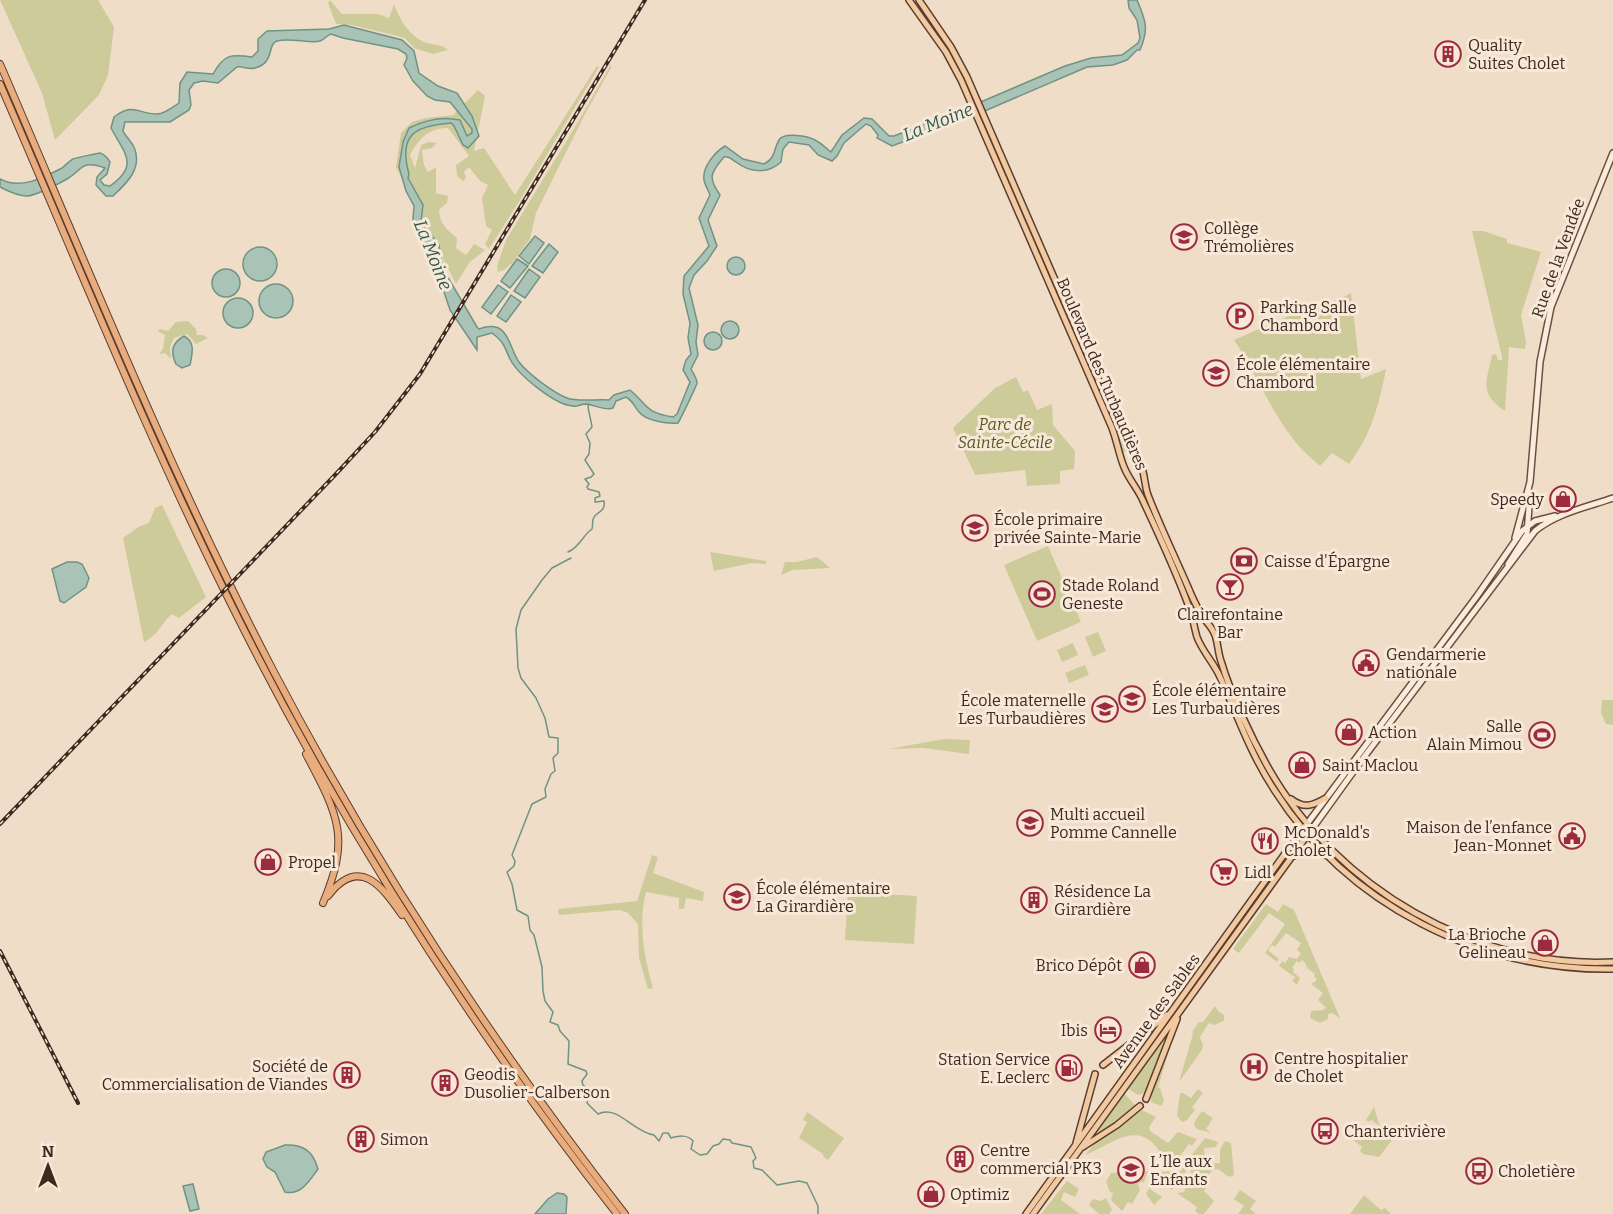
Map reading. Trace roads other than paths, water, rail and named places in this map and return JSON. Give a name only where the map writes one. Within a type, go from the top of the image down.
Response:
[{"type":"highway","points":[[0,64],[188,498],[246,618],[314,747],[377,855],[450,970],[526,1081],[626,1214]]},
{"type":"highway","points":[[0,84],[174,486],[234,611],[301,737],[416,931],[522,1088],[617,1214]]},
{"type":"highway","points":[[301,737],[301,745],[331,803],[338,830],[337,864],[323,903],[341,882],[352,877],[370,879],[381,886],[411,928],[416,931]]},
{"type":"main road","points":[[909,0],[946,52],[973,97]]},
{"type":"main road","points":[[919,0],[951,47],[1035,242]]},
{"type":"main road","name":"Rue de la Vendée","points":[[1528,527],[1540,362],[1551,307],[1613,153]]},
{"type":"main road","name":"Boulevard des Turbaudières","points":[[1035,242],[1118,425],[1141,464],[1150,500],[1196,604],[1214,632],[1221,663],[1253,736],[1285,794],[1307,824],[1331,850],[1367,882],[1397,903],[1446,929],[1475,941],[1543,957],[1584,962],[1613,962]]},
{"type":"main road","name":"Boulevard des Turbaudières","points":[[1035,242],[1112,428],[1124,468],[1144,502],[1190,607],[1200,643],[1219,676],[1262,769],[1307,836],[1328,857],[1379,899],[1414,921],[1456,940],[1508,957],[1541,964],[1586,969],[1613,969]]},
{"type":"main road","name":"Rue de la Vendée","points":[[1514,542],[1530,482]]},
{"type":"main road","points":[[1307,824],[1470,605],[1514,542],[1528,527],[1539,520],[1613,498]]},
{"type":"main road","points":[[1502,574],[1535,531],[1565,514]]},
{"type":"main road","points":[[1521,518],[1528,527],[1535,531]]},
{"type":"main road","points":[[1312,829],[1502,574],[1527,536],[1528,527]]},
{"type":"main road","points":[[1285,794],[1297,804],[1307,807],[1326,798]]},
{"type":"main road","name":"Avenue des Sables","points":[[1026,1214],[1121,1087],[1173,1010],[1307,824]]},
{"type":"main road","name":"Avenue des Sables","points":[[1121,1087],[1185,1004],[1312,829]]},
{"type":"main road","points":[[1292,856],[1308,849],[1328,857]]},
{"type":"main road","points":[[1146,1099],[1173,1026],[1185,1004]]},
{"type":"main road","points":[[1103,1065],[1173,1010]]},
{"type":"main road","points":[[1077,1148],[1095,1074]]},
{"type":"main road","points":[[1077,1148],[1117,1125],[1140,1106]]},
{"type":"main road","name":"Avenue des Sables","points":[[1033,1214],[1077,1148]]},
{"type":"water","name":"La Moine","points":[[1128,0],[1137,0],[1144,20],[1145,36],[1140,50],[1137,50],[1127,60],[1113,65],[1087,67],[973,116],[892,146],[877,138],[878,135],[871,126],[866,124],[844,143],[832,161],[818,155],[809,145],[789,142],[783,149],[781,162],[770,169],[753,170],[741,166],[729,157],[724,157],[713,172],[712,180],[720,195],[708,220],[717,246],[694,275],[689,288],[698,325],[696,342],[698,355],[691,369],[697,383],[678,423],[647,418],[626,397],[616,401],[610,409],[586,404],[573,406],[565,404],[547,395],[521,373],[514,366],[505,347],[492,333],[477,337],[477,350],[450,310],[431,253],[420,240],[415,229],[414,206],[406,191],[399,167],[403,142],[409,128],[427,121],[447,118],[460,120],[467,136],[472,133],[472,129],[450,102],[435,100],[427,96],[413,81],[404,65],[406,54],[398,49],[331,34],[316,42],[277,41],[261,66],[237,67],[218,83],[203,81],[194,83],[189,90],[191,105],[189,110],[170,122],[125,122],[123,131],[134,147],[136,162],[128,180],[113,196],[106,196],[96,185],[97,177],[105,168],[91,165],[86,165],[72,176],[31,195],[23,196],[0,187],[0,179],[15,183],[31,181],[62,168],[73,159],[100,153],[105,155],[110,162],[107,174],[100,180],[104,185],[110,186],[125,172],[127,165],[127,158],[111,128],[114,117],[131,109],[151,114],[169,110],[179,103],[180,83],[187,72],[213,74],[221,62],[229,57],[252,57],[258,51],[258,39],[267,31],[329,29],[344,25],[402,40],[414,51],[419,73],[438,86],[457,93],[472,116],[479,136],[468,148],[463,145],[451,123],[438,124],[419,130],[412,135],[406,150],[408,178],[423,205],[421,222],[439,245],[443,269],[477,327],[479,329],[496,327],[502,330],[523,367],[562,396],[576,400],[609,400],[614,395],[630,390],[652,411],[673,417],[677,414],[690,382],[683,370],[691,354],[688,338],[690,323],[683,294],[684,276],[709,246],[699,218],[710,195],[704,180],[705,170],[717,152],[725,146],[743,159],[764,164],[772,156],[779,140],[791,135],[812,139],[831,152],[842,135],[864,118],[872,119],[889,136],[894,136],[1065,66],[1091,58],[1122,55],[1138,43],[1140,38],[1137,20],[1129,8]]},
{"type":"water","points":[[535,236],[544,243],[529,264],[519,256]]},
{"type":"water","points":[[549,244],[558,252],[543,273],[532,266]]},
{"type":"water","points":[[260,247],[272,252],[277,264],[272,276],[260,281],[248,276],[243,264],[248,252]]},
{"type":"water","points":[[736,257],[742,260],[745,266],[742,272],[736,275],[730,272],[727,266],[730,260]]},
{"type":"water","points":[[517,259],[528,266],[510,288],[501,281]]},
{"type":"water","points":[[226,269],[236,273],[240,283],[236,293],[226,297],[216,293],[212,283],[216,273]]},
{"type":"water","points":[[529,269],[540,277],[525,298],[514,291]]},
{"type":"water","points":[[276,284],[288,289],[293,301],[288,313],[276,318],[264,313],[259,301],[264,289]]},
{"type":"water","points":[[498,285],[508,292],[491,314],[482,307]]},
{"type":"water","points":[[511,295],[521,302],[506,322],[497,316]]},
{"type":"water","points":[[238,298],[244,299],[252,307],[252,319],[244,327],[238,328],[232,327],[224,319],[223,313],[224,307],[232,299]]},
{"type":"water","points":[[730,321],[736,324],[739,330],[736,336],[730,339],[724,336],[721,330],[724,324]]},
{"type":"water","points":[[713,332],[719,335],[722,341],[719,347],[713,350],[707,347],[704,341],[707,335]]},
{"type":"water","points":[[184,336],[192,345],[192,353],[190,365],[182,368],[176,364],[173,351],[177,342]]},
{"type":"water","points":[[67,562],[82,564],[89,578],[86,587],[64,603],[60,601],[52,569]]},
{"type":"water","points":[[285,1145],[302,1147],[310,1153],[318,1169],[304,1186],[291,1193],[285,1192],[275,1172],[267,1167],[263,1159],[266,1152]]},
{"type":"water","points":[[193,1184],[199,1209],[190,1211],[183,1186]]},
{"type":"water","points":[[557,1193],[567,1197],[566,1214],[535,1214],[548,1199]]},
{"type":"waterway","points":[[568,552],[592,529],[594,517],[604,505],[604,501],[595,502],[595,498],[600,496],[599,492],[588,489],[589,484],[585,479],[594,474],[585,460],[589,454],[590,443],[586,434],[592,427],[588,404]]},
{"type":"waterway","points":[[571,558],[552,568],[542,580],[521,610],[516,629],[518,668],[521,678],[536,698],[545,718],[549,737],[558,738],[558,753],[553,758],[555,771],[551,774],[545,789],[546,797],[532,804],[512,855],[515,861],[514,866],[507,872],[517,910],[528,916],[530,930],[534,935],[542,967],[545,1001],[553,1012],[550,1022],[558,1025],[569,1041],[568,1064],[586,1071],[587,1074],[582,1081],[583,1085],[590,1090],[587,1103],[598,1114],[605,1112],[619,1115],[639,1129],[654,1135],[659,1141],[663,1133],[668,1133],[671,1138],[686,1136],[693,1141],[691,1149],[700,1155],[707,1154],[723,1139],[751,1147],[756,1158],[753,1161],[754,1168],[762,1170],[777,1185],[799,1181],[807,1183],[818,1206],[818,1214]]},
{"type":"railway","points":[[0,824],[375,432],[420,374],[645,0]]},
{"type":"railway","points":[[0,951],[78,1103]]},
{"type":"place","name":"Quality Suites Cholet","points":[[1448,54]]},
{"type":"place","name":"Collège Trémolières","points":[[1184,237]]},
{"type":"place","name":"Parking Salle Chambord","points":[[1240,316]]},
{"type":"place","name":"École élémentaire Chambord","points":[[1216,373]]},
{"type":"place","name":"Speedy","points":[[1563,499]]},
{"type":"place","name":"École primaire privée Sainte-Marie","points":[[975,528]]},
{"type":"place","name":"Caisse d'Épargne","points":[[1244,561]]},
{"type":"place","name":"Clairefontaine Bar","points":[[1230,587]]},
{"type":"place","name":"Stade Roland Geneste","points":[[1042,594]]},
{"type":"place","name":"Gendarmerie nationale","points":[[1366,663]]},
{"type":"place","name":"École élémentaire Les Turbaudières","points":[[1132,699]]},
{"type":"place","name":"École maternelle Les Turbaudières","points":[[1105,709]]},
{"type":"place","name":"Action","points":[[1349,732]]},
{"type":"place","name":"Salle Alain Mimou","points":[[1542,735]]},
{"type":"place","name":"Saint Maclou","points":[[1302,765]]},
{"type":"place","name":"Multi accueil Pomme Cannelle","points":[[1030,823]]},
{"type":"place","name":"Maison de l’enfance Jean-Monnet","points":[[1572,836]]},
{"type":"place","name":"McDonald's Cholet","points":[[1265,841]]},
{"type":"place","name":"Propel","points":[[268,862]]},
{"type":"place","name":"Lidl","points":[[1224,872]]},
{"type":"place","name":"École élémentaire La Girardière","points":[[737,897]]},
{"type":"place","name":"Résidence La Girardière","points":[[1034,900]]},
{"type":"place","name":"La Brioche Gelineau","points":[[1545,943]]},
{"type":"place","name":"Brico Dépôt","points":[[1142,965]]},
{"type":"place","name":"Ibis","points":[[1108,1030]]},
{"type":"place","name":"Centre hospitalier de Cholet","points":[[1254,1067]]},
{"type":"place","name":"Station Service E. Leclerc","points":[[1069,1068]]},
{"type":"place","name":"Société de Commercialisation de Viandes","points":[[347,1075]]},
{"type":"place","name":"Geodis Dusolier-Calberson","points":[[445,1083]]},
{"type":"place","name":"Chanterivière","points":[[1325,1131]]},
{"type":"place","name":"Simon","points":[[361,1139]]},
{"type":"place","name":"Centre commercial PK3","points":[[960,1159]]},
{"type":"place","name":"L’Ile aux Enfants","points":[[1131,1170]]},
{"type":"place","name":"Choletière","points":[[1479,1171]]},
{"type":"place","name":"Optimiz","points":[[931,1194]]},
{"type":"park label","name":"Parc de Sainte-Cécile","points":[[1005,433]]}]
